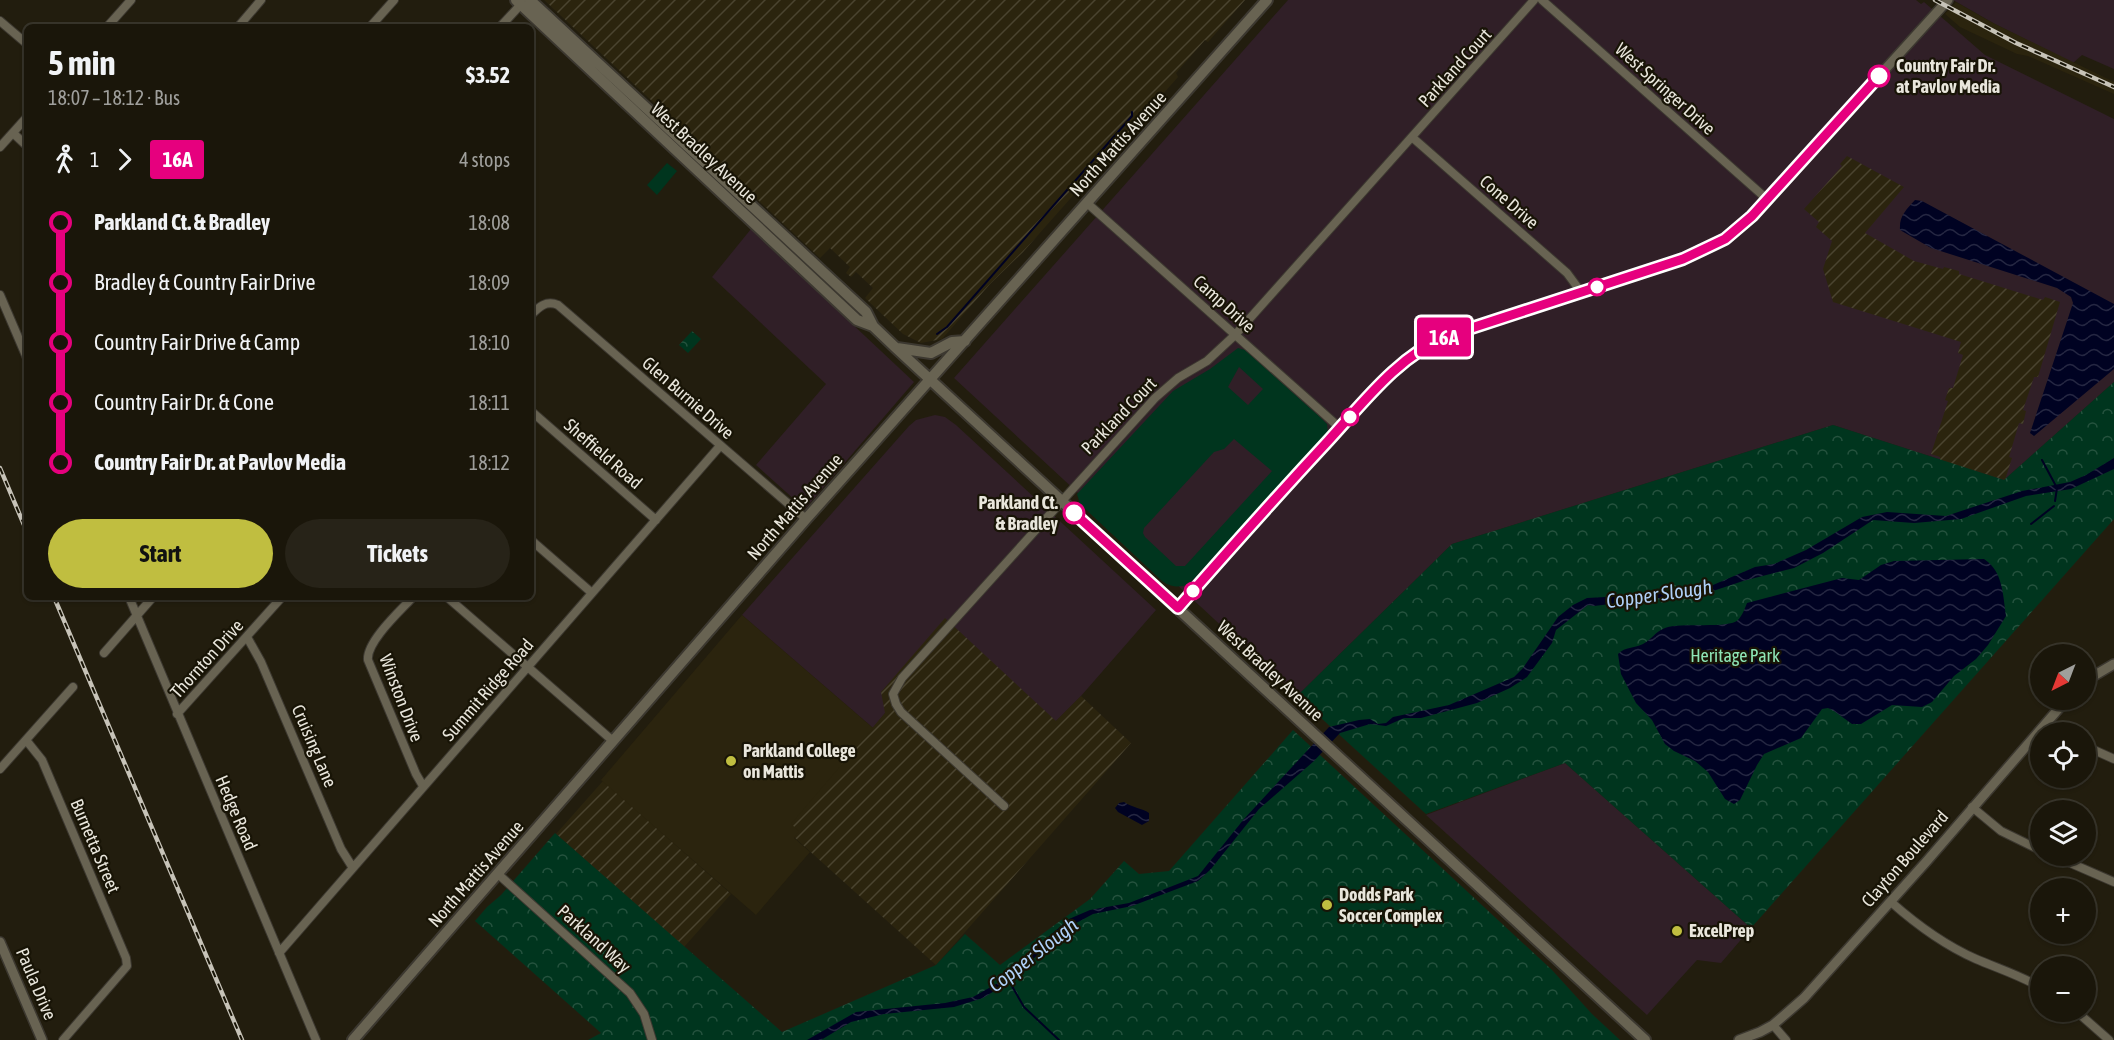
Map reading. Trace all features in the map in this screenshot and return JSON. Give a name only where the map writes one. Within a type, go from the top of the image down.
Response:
[{"type":"main road","name":"North Mattis Avenue","points":[[353,1040],[806,519],[1267,0]]},
{"type":"main road","name":"West Bradley Avenue","points":[[523,1],[866,312],[873,326],[896,348],[1645,1040]]},
{"type":"main road","points":[[896,348],[931,353],[952,342],[965,341]]},
{"type":"street","points":[[110,24],[131,0]]},
{"type":"street","points":[[241,24],[261,0]]},
{"type":"street","points":[[373,24],[394,0]]},
{"type":"street","name":"Parkland Court","points":[[1004,806],[901,712],[893,694],[902,678],[1060,500],[1161,392],[1178,378],[1207,361],[1236,335],[1534,0]]},
{"type":"street","name":"West Springer Drive","points":[[1542,0],[1767,200]]},
{"type":"street","points":[[1178,608],[1248,527],[1396,369],[1429,345],[1476,326],[1683,259],[1704,250],[1736,231],[1767,200],[1948,0]]},
{"type":"street","points":[[503,24],[523,1]]},
{"type":"street","points":[[0,21],[24,41]]},
{"type":"street","points":[[0,147],[24,120]]},
{"type":"street","points":[[13,133],[24,143]]},
{"type":"street","name":"Cone Drive","points":[[1413,138],[1567,273],[1581,292]]},
{"type":"street","name":"Camp Drive","points":[[1087,203],[1340,428]]},
{"type":"street","points":[[0,295],[24,351]]},
{"type":"street","name":"Glen Burnie Drive","points":[[534,312],[542,305],[549,303],[558,305],[806,519]]},
{"type":"street","name":"Sheffield Road","points":[[534,414],[656,520]]},
{"type":"street","name":"Summit Ridge Road","points":[[279,953],[720,446]]},
{"type":"street","points":[[534,543],[592,593]]},
{"type":"street","name":"Hedge Road","points":[[130,600],[316,1040]]},
{"type":"street","points":[[104,652],[150,600]]},
{"type":"street","name":"Thornton Drive","points":[[177,714],[279,600]]},
{"type":"street","name":"Winston Drive","points":[[410,600],[372,643],[367,654],[385,702],[423,786]]},
{"type":"street","points":[[450,600],[612,741]]},
{"type":"street","name":"Cruising Lane","points":[[247,637],[261,662],[341,849],[353,868]]},
{"type":"street","points":[[2096,674],[2114,664]]},
{"type":"street","points":[[0,769],[73,687]]},
{"type":"street","name":"Clayton Boulevard","points":[[2048,722],[2058,710]]},
{"type":"street","name":"Burnetta Street","points":[[26,740],[42,760],[126,958],[126,969],[63,1040]]},
{"type":"street","name":"Clayton Boulevard","points":[[1739,1040],[1773,1025],[1804,998],[2030,742]]},
{"type":"street","points":[[2096,752],[2114,759]]},
{"type":"street","points":[[1972,807],[2001,831],[2030,845]]},
{"type":"street","points":[[2077,866],[2114,882]]},
{"type":"street","name":"Parkland Way","points":[[498,874],[625,987],[644,1014],[652,1040]]},
{"type":"street","points":[[1891,902],[1943,942],[1977,960],[2030,982]]},
{"type":"street","name":"Paula Drive","points":[[0,942],[42,1040]]},
{"type":"street","points":[[2089,1022],[2109,1040]]},
{"type":"street","points":[[1773,1025],[1786,1040]]},
{"type":"street","name":"Clayton Boulevard","points":[[1751,1040],[1760,1032]]},
{"type":"shaded area","points":[[544,0],[1245,0],[1208,42],[1205,40],[1176,73],[1178,77],[1023,252],[990,284],[942,339],[921,343],[903,334],[865,298],[873,288],[856,272],[851,277],[846,273],[850,267],[830,248],[820,258]]},
{"type":"shaded area","points":[[1288,0],[1916,0],[1921,4],[1924,2],[1985,55],[2114,119],[2114,382],[2004,480],[1833,425],[1452,544],[1297,696],[954,378]]},
{"type":"shaded area","points":[[1953,0],[2114,0],[2114,69],[2082,55],[2073,63]]},
{"type":"shaded area","points":[[1956,2],[1993,23],[2114,82],[2114,94],[2028,56],[2017,54],[1960,27],[1945,14]]},
{"type":"shaded area","points":[[1847,156],[1904,187],[1865,233],[1914,261],[1959,271],[1959,274],[2043,300],[2045,297],[2060,302],[2038,377],[2034,377],[2023,410],[2026,411],[2023,424],[2019,423],[2005,480],[1940,460],[1940,457],[1931,454],[1948,401],[1945,400],[1949,388],[1953,388],[1963,355],[1958,353],[1961,342],[1833,302],[1823,269],[1832,241],[1816,227],[1819,222],[1804,209],[1842,166],[1840,164]]},
{"type":"shaded area","points":[[751,229],[914,382],[805,509],[756,465],[826,384],[712,277]]},
{"type":"shaded area","points":[[935,415],[945,417],[956,425],[1156,610],[1081,696],[1056,721],[885,713],[873,728],[742,615],[909,426],[916,420]]},
{"type":"shaded area","name":"Parkland College on Mattis","points":[[742,615],[873,728],[791,824],[799,831],[794,838],[810,852],[756,915],[601,780]]},
{"type":"shaded area","points":[[945,618],[1056,721],[1081,696],[1131,743],[936,965],[794,837],[790,824],[885,713],[881,692]]},
{"type":"shaded area","points":[[1565,763],[1751,928],[1721,963],[1697,960],[1647,1015],[1426,815]]},
{"type":"shaded area","points":[[603,781],[731,894],[684,947],[556,834]]},
{"type":"green space","points":[[667,163],[677,171],[657,195],[647,185]]},
{"type":"green space","points":[[692,331],[701,339],[688,353],[679,345]]},
{"type":"green space","points":[[1238,348],[1245,350],[1327,424],[1328,433],[1190,583],[1175,586],[1161,580],[1080,504],[1077,494],[1173,391],[1210,369]],"holes":[[[1239,367],[1263,389],[1248,405],[1228,387]],[[1234,439],[1272,471],[1185,566],[1176,566],[1145,537],[1144,528],[1214,452],[1224,449]]]},
{"type":"green space","name":"Heritage Park","points":[[2114,382],[2114,519],[1751,928],[1565,763],[1426,814],[1297,696],[1452,544],[1833,425],[2004,480]]},
{"type":"green space","points":[[1293,730],[1552,970],[1592,1014],[1620,1040],[588,1040],[601,1033],[475,921],[555,833],[782,1032],[936,965],[965,934],[1000,965],[1090,899],[1124,861],[1139,874],[1169,871]]},
{"type":"water","points":[[1915,200],[1922,201],[2114,304],[2114,369],[2034,436],[2030,433],[2073,303],[2071,297],[2057,288],[1931,248],[1900,230],[1902,217]]},
{"type":"water","name":"Copper Slough","points":[[2114,458],[2114,469],[2071,489],[2026,496],[1961,519],[1914,523],[1873,520],[1823,553],[1794,568],[1710,592],[1588,605],[1556,630],[1552,643],[1527,677],[1510,688],[1477,703],[1421,718],[1404,718],[1386,726],[1370,724],[1340,733],[1314,761],[1259,809],[1211,869],[1198,881],[1132,906],[1093,914],[1063,930],[1012,980],[983,998],[954,1007],[884,1014],[851,1022],[821,1040],[807,1040],[856,1012],[945,1003],[973,997],[1005,979],[1069,919],[1090,910],[1129,903],[1198,876],[1244,819],[1329,727],[1370,719],[1378,724],[1386,723],[1393,717],[1449,705],[1514,677],[1523,668],[1558,617],[1573,605],[1587,598],[1706,588],[1755,567],[1774,564],[1806,550],[1862,517],[1887,512],[1946,516],[2022,491],[2070,482]]},
{"type":"water","points":[[1984,559],[1999,577],[2006,616],[1988,645],[1976,659],[1954,676],[1932,702],[1922,707],[1892,705],[1861,724],[1852,724],[1828,708],[1822,709],[1801,738],[1764,754],[1740,800],[1734,804],[1725,799],[1708,772],[1695,761],[1665,744],[1652,720],[1636,703],[1621,674],[1618,654],[1643,644],[1665,628],[1681,625],[1733,623],[1738,620],[1747,603],[1842,578],[1859,580],[1881,565],[1894,561]]},
{"type":"water","points":[[1124,802],[1149,813],[1149,821],[1142,825],[1118,812],[1115,808],[1119,803]]},
{"type":"waterway","points":[[937,334],[947,327],[1132,116],[1132,112]]},
{"type":"waterway","points":[[2042,460],[2057,488],[2055,501]]},
{"type":"waterway","points":[[2031,524],[2054,506]]},
{"type":"waterway","name":"Copper Slough","points":[[1009,981],[1024,1007],[1059,1040]]},
{"type":"railway","points":[[1935,0],[2016,43],[2114,87]]},
{"type":"railway","points":[[0,468],[24,525]]},
{"type":"railway","points":[[55,600],[242,1040]]},
{"type":"bus line","name":"16A","points":[[1074,513],[1178,608],[1248,527],[1396,369],[1412,355],[1447,336],[1683,259],[1725,239],[1752,216],[1879,76]]},
{"type":"place","name":"Country Fair Dr. at Pavlov Media","points":[[1879,76]]},
{"type":"place","name":"Parkland Ct. & Bradley","points":[[1074,513]]},
{"type":"place","name":"Parkland College on Mattis","points":[[731,761]]},
{"type":"place","name":"Dodds Park Soccer Complex","points":[[1327,905]]},
{"type":"place","name":"ExcelPrep","points":[[1677,931]]}]
